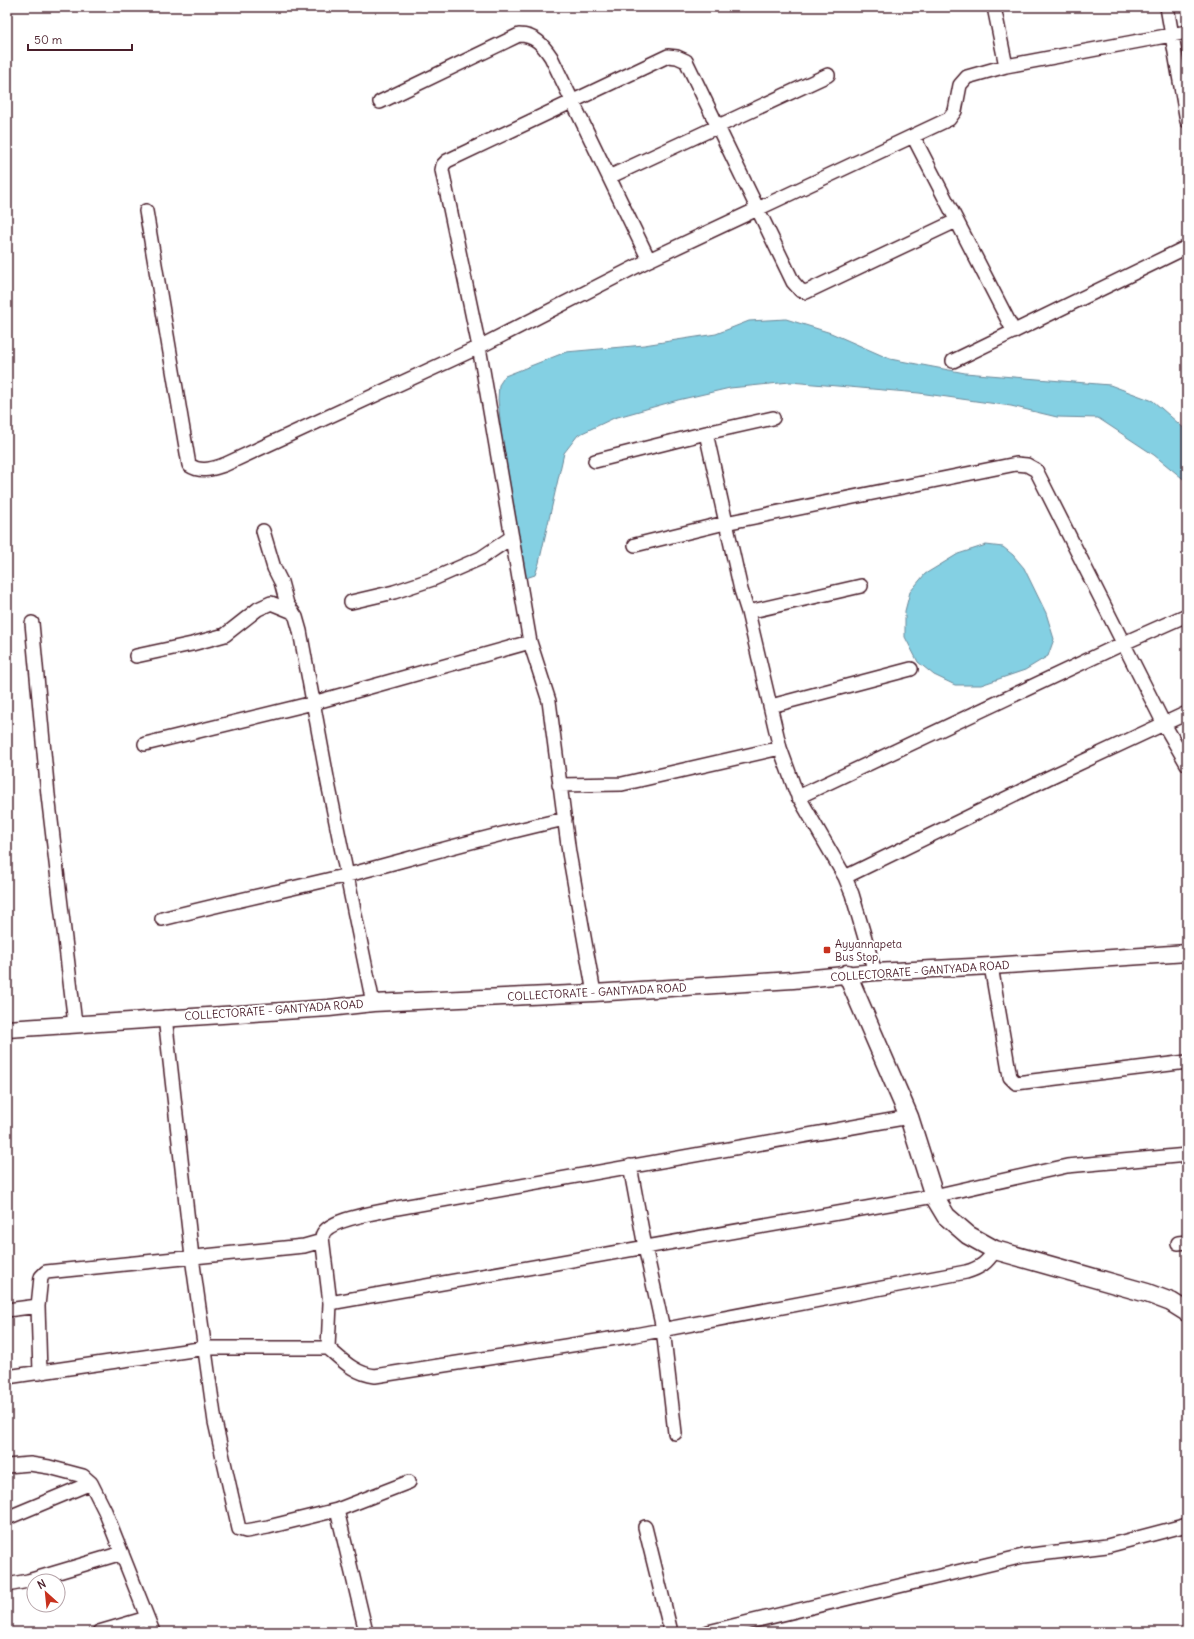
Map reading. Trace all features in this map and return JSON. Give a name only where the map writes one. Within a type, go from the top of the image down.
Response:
[{"type":"main road","points":[[847,974],[909,1117],[934,1196],[946,1216],[956,1226],[968,1235],[995,1250],[1146,1293],[1171,1302],[1187,1312]]},
{"type":"street","points":[[994,7],[1006,66]]},
{"type":"street","points":[[1167,7],[1187,121]]},
{"type":"street","points":[[146,211],[189,465],[195,469],[204,471],[224,465],[479,346],[649,260],[952,117],[956,106],[960,85],[967,77],[1006,66],[1187,32]]},
{"type":"street","points":[[380,102],[519,35],[537,39],[545,47],[573,102],[649,260]]},
{"type":"street","points":[[594,993],[559,785],[550,701],[530,642],[479,346],[442,170],[443,165],[668,56],[677,57],[686,61],[793,282],[800,290],[806,292],[956,222]]},
{"type":"street","points":[[609,177],[828,75]]},
{"type":"street","points":[[913,136],[1014,332]]},
{"type":"street","points":[[953,362],[1187,247]]},
{"type":"street","points":[[595,461],[773,418]]},
{"type":"street","points":[[706,433],[725,523],[771,706],[780,748],[798,797],[845,877],[852,894],[875,972]]},
{"type":"street","points":[[635,545],[725,523],[1016,464],[1028,465],[1036,470],[1164,724],[1187,764]]},
{"type":"street","points":[[263,531],[274,568],[300,631],[346,875],[373,1003]]},
{"type":"street","points":[[351,602],[394,592],[433,579],[481,558],[512,538]]},
{"type":"street","points":[[748,612],[861,586]]},
{"type":"street","points":[[136,656],[178,648],[225,635],[258,609],[270,603],[293,612]]},
{"type":"street","points":[[798,797],[1124,643],[1187,615]]},
{"type":"street","points":[[32,623],[48,795],[75,1024]]},
{"type":"street","points":[[145,744],[313,703],[530,642]]},
{"type":"street","points":[[771,706],[911,669]]},
{"type":"street","points":[[845,877],[1050,777],[1187,713]]},
{"type":"street","points":[[559,785],[622,784],[780,748]]},
{"type":"street","points":[[162,920],[222,903],[346,875],[565,819]]},
{"type":"street","name":"COLLECTORATE - GANTYADA ROAD","points":[[7,1029],[165,1017],[330,1008],[373,1003],[594,993],[875,972],[1187,953]]},
{"type":"street","points":[[991,966],[1010,1077],[1016,1083],[1187,1062]]},
{"type":"street","points":[[165,1017],[192,1257],[206,1348],[215,1422],[239,1529],[246,1531],[268,1528],[337,1510],[409,1482]]},
{"type":"street","points":[[328,1348],[330,1303],[322,1233],[339,1221],[397,1208],[909,1117]]},
{"type":"street","points":[[330,1303],[934,1196],[1067,1166],[1187,1155]]},
{"type":"street","points":[[630,1166],[645,1247],[663,1329],[675,1433]]},
{"type":"street","points":[[40,1373],[38,1306],[40,1277],[46,1272],[304,1246],[322,1241]]},
{"type":"street","points":[[7,1377],[206,1348],[328,1348],[354,1370],[366,1375],[375,1376],[635,1334],[966,1272],[985,1264],[995,1250]]},
{"type":"street","points":[[7,1310],[38,1306]]},
{"type":"street","points":[[7,1466],[30,1464],[49,1467],[82,1476],[92,1484],[105,1511],[153,1632]]},
{"type":"street","points":[[7,1518],[92,1484]]},
{"type":"street","points":[[337,1510],[366,1632]]},
{"type":"street","points":[[708,1632],[1023,1556],[1107,1546],[1187,1525]]},
{"type":"street","points":[[645,1527],[671,1632]]},
{"type":"street","points":[[7,1585],[28,1581],[122,1553]]},
{"type":"street","points":[[99,1632],[147,1618]]},
{"type":"water","points":[[786,319],[831,333],[890,359],[965,373],[1110,385],[1153,401],[1187,431],[1187,482],[1154,455],[1098,418],[1057,417],[1011,406],[919,393],[790,382],[730,388],[678,400],[614,418],[578,435],[564,453],[535,575],[526,578],[505,472],[498,399],[499,385],[505,376],[566,352],[644,345],[716,334],[749,321]]},
{"type":"water","points":[[986,545],[1003,547],[1013,555],[1024,568],[1046,613],[1054,639],[1048,656],[1025,670],[981,685],[955,685],[934,675],[918,662],[905,637],[905,611],[910,592],[925,574],[958,554]]},
{"type":"place","name":"Ayyannapeta Bus Stop","points":[[827,950]]}]
